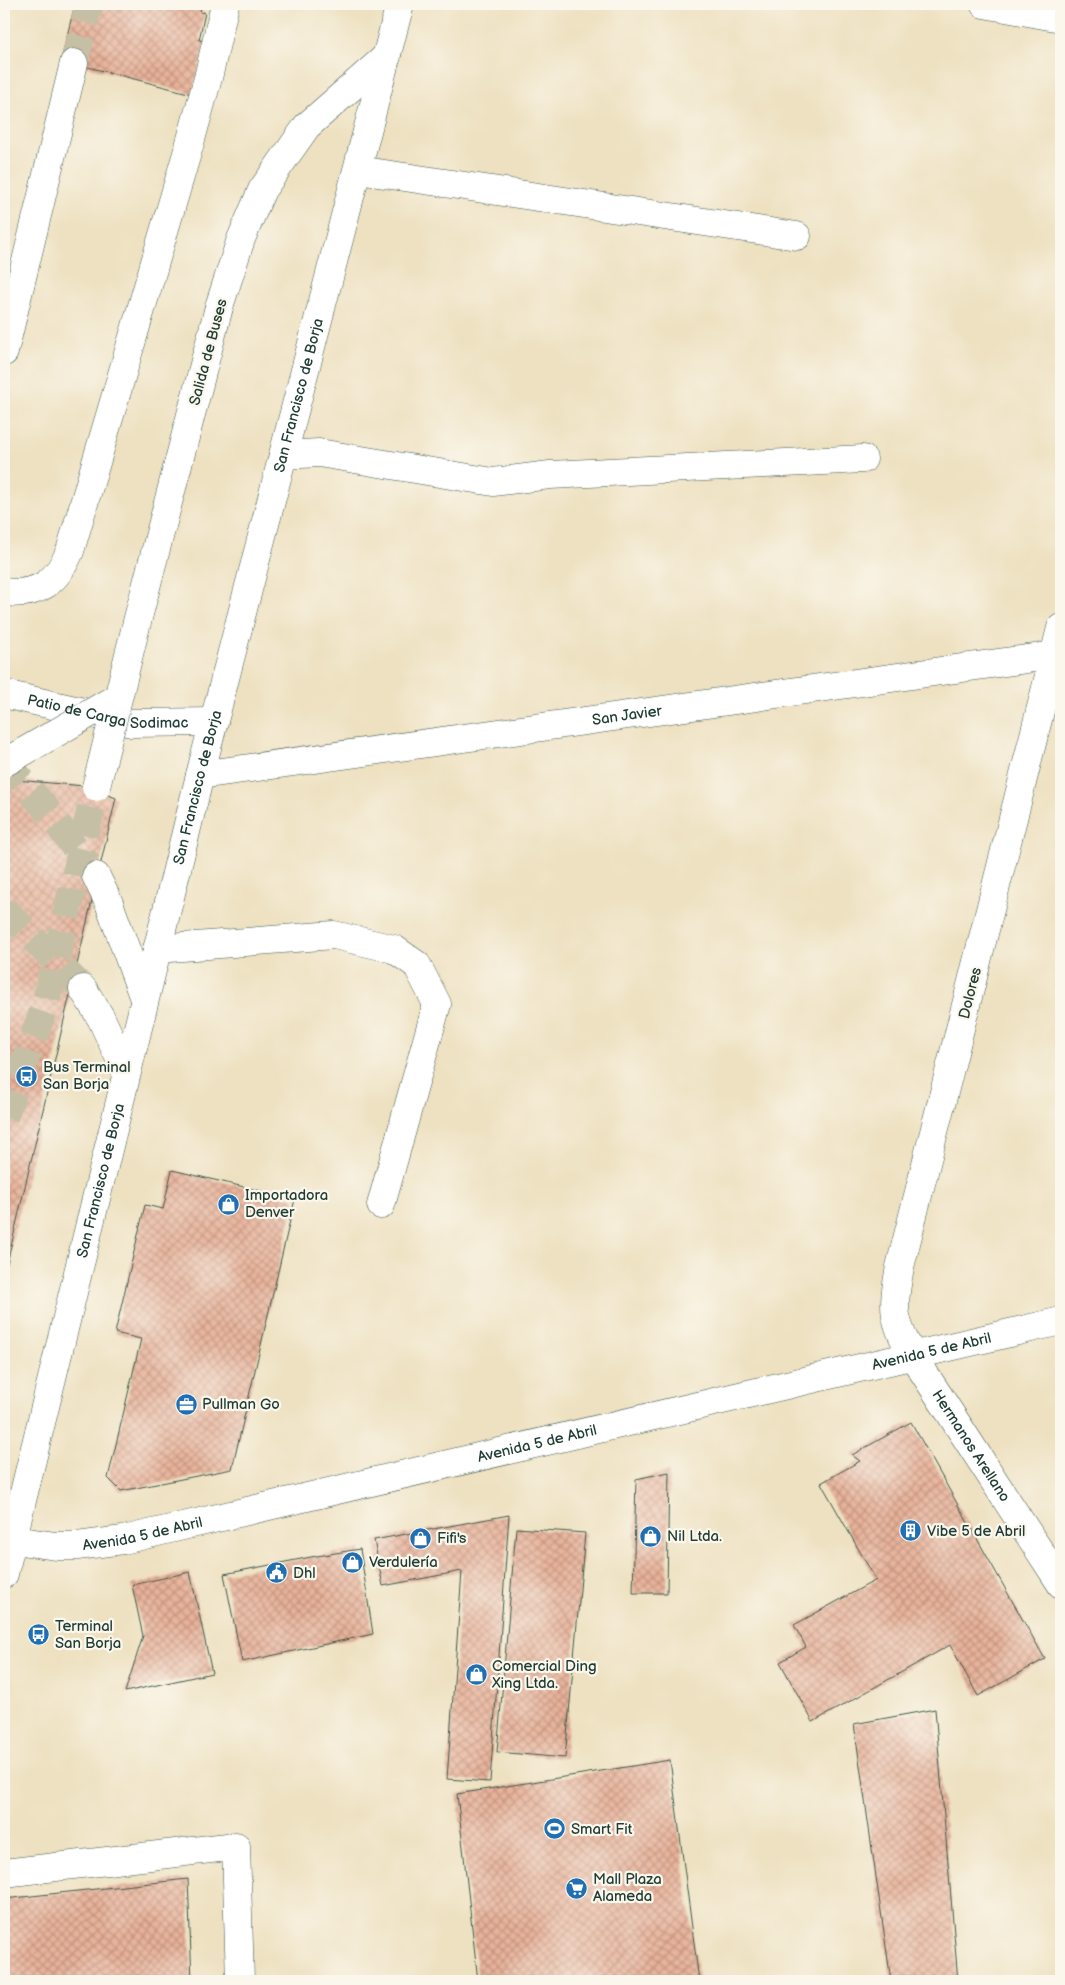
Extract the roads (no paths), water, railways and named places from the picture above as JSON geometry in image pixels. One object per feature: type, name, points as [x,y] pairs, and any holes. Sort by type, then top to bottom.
[{"type":"street","points":[[4,592],[21,594],[34,591],[46,584],[65,563],[70,551],[190,143],[208,78],[225,4]]},
{"type":"street","name":"San Francisco de Borja","points":[[4,1574],[200,775],[400,4]]},
{"type":"street","points":[[984,4],[1061,18]]},
{"type":"street","name":"Salida de Buses","points":[[96,787],[219,307],[241,239],[262,190],[307,126],[387,56]]},
{"type":"street","points":[[4,352],[74,64]]},
{"type":"street","points":[[358,170],[797,236]]},
{"type":"street","points":[[284,455],[319,453],[493,482],[550,475],[863,459]]},
{"type":"street","name":"Dolores","points":[[913,1356],[900,1333],[895,1314],[898,1274],[1061,628]]},
{"type":"street","name":"San Javier","points":[[200,775],[1055,655]]},
{"type":"street","name":"Patio de Carga Sodimac","points":[[4,694],[132,723],[214,722]]},
{"type":"street","points":[[4,763],[118,697]]},
{"type":"street","points":[[96,876],[109,902],[144,998]]},
{"type":"street","points":[[157,949],[334,936],[394,949],[417,966],[437,1004],[382,1205]]},
{"type":"street","points":[[83,989],[101,1018],[126,1072]]},
{"type":"street","name":"Avenida 5 de Abril","points":[[12,1540],[56,1546],[77,1546],[122,1540],[1061,1322]]},
{"type":"street","name":"Hermanos Arellano","points":[[913,1356],[1061,1584]]},
{"type":"street","points":[[4,1872],[236,1846],[240,1981]]},
{"type":"tunnel","points":[[74,63],[89,4]]},
{"type":"tunnel","points":[[4,760],[43,805],[88,865]]},
{"type":"tunnel","points":[[4,1117],[45,1006],[96,787]]},
{"type":"tunnel","points":[[4,909],[83,989]]},
{"type":"place","name":"Bus Terminal San Borja","points":[[27,1076]]},
{"type":"place","name":"Importadora Denver","points":[[229,1204]]},
{"type":"place","name":"Pullman Go","points":[[186,1404]]},
{"type":"place","name":"Vibe 5 de Abril","points":[[911,1531]]},
{"type":"place","name":"Nil Ltda.","points":[[651,1536]]},
{"type":"place","name":"Fifi's","points":[[421,1538]]},
{"type":"place","name":"Verdulería","points":[[353,1562]]},
{"type":"place","name":"Dhl","points":[[277,1573]]},
{"type":"place","name":"Terminal San Borja","points":[[39,1635]]},
{"type":"place","name":"Comercial Ding Xing Ltda.","points":[[476,1675]]},
{"type":"place","name":"Smart Fit","points":[[555,1829]]},
{"type":"place","name":"Mall Plaza Alameda","points":[[577,1888]]}]
